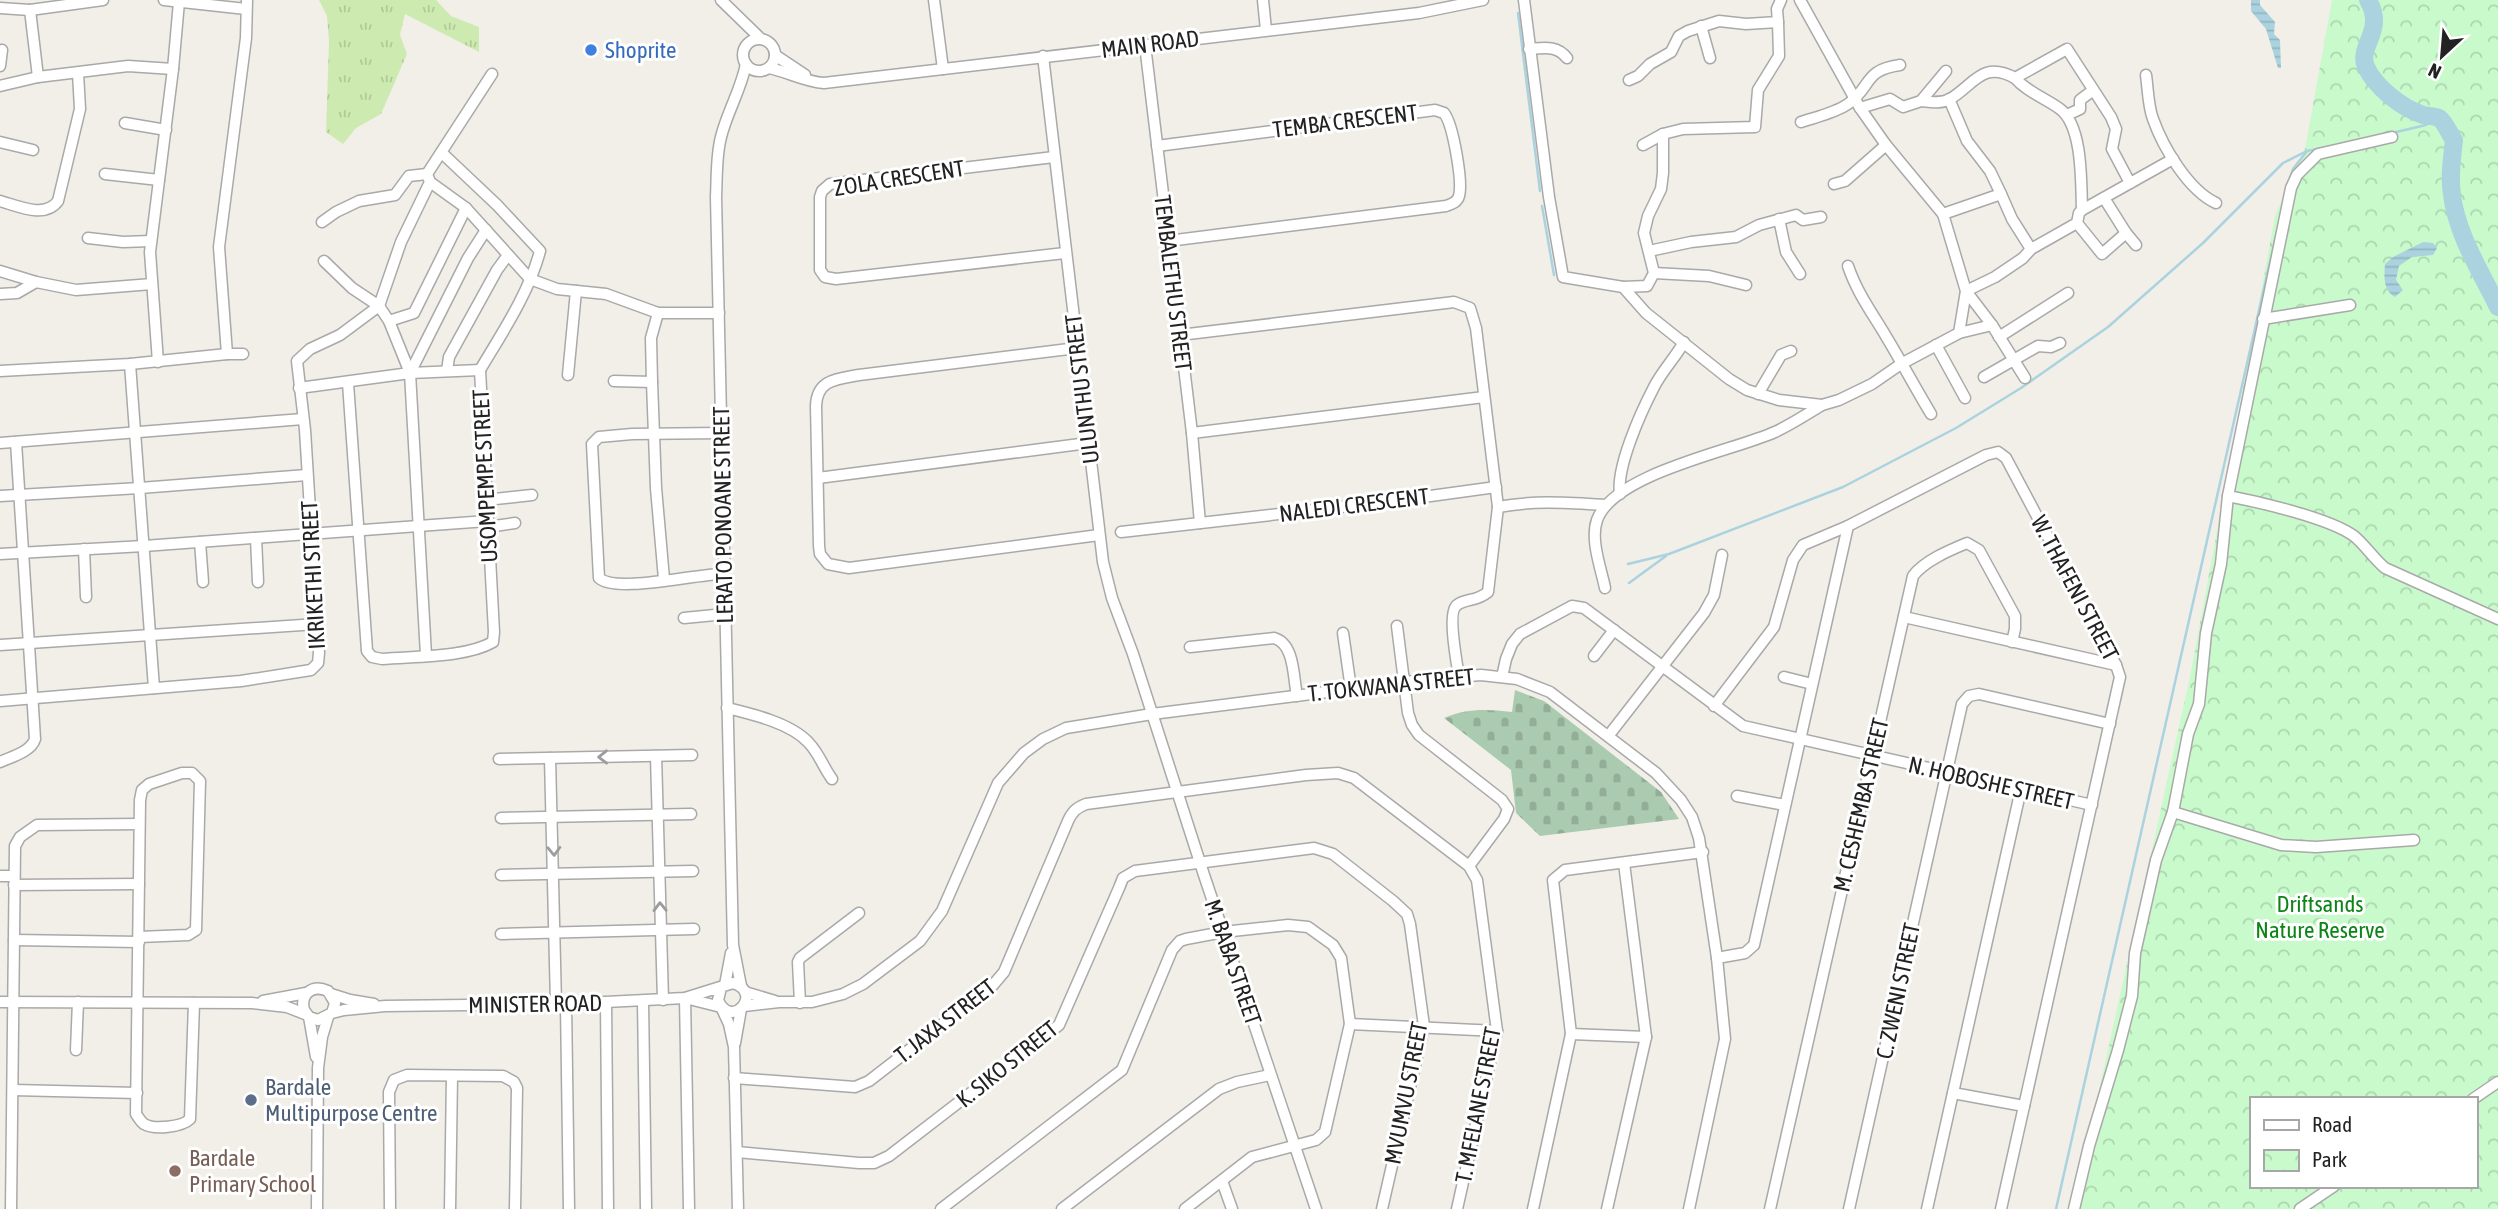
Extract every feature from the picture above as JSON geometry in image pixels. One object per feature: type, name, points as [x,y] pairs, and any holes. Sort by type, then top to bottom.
[{"type":"street","points":[[0,8],[30,10],[96,0]]},
{"type":"street","points":[[164,0],[246,4],[246,38],[219,247],[227,354]]},
{"type":"street","points":[[721,0],[761,39],[770,43],[775,55],[817,83]]},
{"type":"street","points":[[934,0],[943,69]]},
{"type":"street","points":[[1263,0],[1266,30]]},
{"type":"street","name":"MAIN ROAD","points":[[765,69],[817,83],[1419,13],[1483,0]]},
{"type":"street","points":[[1524,0],[1549,197],[1563,276],[1623,288],[1647,286],[1654,273],[1644,233],[1645,224],[1661,189],[1663,134]]},
{"type":"street","points":[[1643,145],[1663,134],[1683,129],[1755,127],[1758,90],[1779,56],[1777,9],[1781,0]]},
{"type":"street","points":[[1800,0],[1860,108],[1886,145],[1943,214],[1966,291],[1992,325],[2025,379]]},
{"type":"street","points":[[158,362],[151,241],[173,69],[178,2]]},
{"type":"street","points":[[30,10],[38,77]]},
{"type":"street","points":[[740,20],[747,45],[744,55],[746,64],[756,71],[765,69],[775,55]]},
{"type":"street","points":[[1629,80],[1671,52],[1679,36],[1701,26],[1719,21],[1737,24],[1778,22]]},
{"type":"street","points":[[1701,26],[1710,58]]},
{"type":"street","points":[[747,45],[761,39]]},
{"type":"street","name":"TEMBALETHU STREET","points":[[1145,45],[1192,433],[1200,523]]},
{"type":"street","points":[[1529,49],[1552,48],[1562,52],[1567,58]]},
{"type":"street","points":[[0,66],[2,50]]},
{"type":"street","points":[[2015,78],[2067,50],[2114,124],[2116,129],[2112,149],[2130,183]]},
{"type":"street","name":"ULUNTHU STREET","points":[[1043,57],[1099,535],[1111,598],[1152,714]]},
{"type":"street","name":"LERATO PONOANE STREET","points":[[743,989],[733,945],[718,152],[729,112],[741,88],[746,64]]},
{"type":"street","points":[[1801,122],[1838,109],[1855,98],[1870,76],[1889,66],[1900,65]]},
{"type":"street","points":[[0,87],[38,77],[128,66],[173,69]]},
{"type":"street","name":"LERATO PONOANE STREET","points":[[741,88],[765,69]]},
{"type":"street","points":[[1860,108],[1890,99],[1903,107],[1921,101],[1940,102],[1950,99],[1961,88],[1987,73],[1998,70],[2015,78],[2027,90],[2067,115],[2078,148],[2082,210]]},
{"type":"street","points":[[1921,101],[1946,71]]},
{"type":"street","points":[[0,201],[43,211],[52,209],[58,201],[80,109],[78,73]]},
{"type":"street","points":[[379,306],[401,242],[429,178],[492,74]]},
{"type":"street","points":[[2146,75],[2152,117],[2173,159],[2199,193],[2216,202]]},
{"type":"street","points":[[2067,115],[2080,109],[2080,100],[2092,91]]},
{"type":"street","points":[[1950,99],[1967,141],[1990,171],[2012,219],[2031,249]]},
{"type":"street","name":"TEMBA CRESCENT","points":[[1157,146],[1435,110],[1444,113],[1450,122],[1458,172],[1458,196],[1456,201],[1446,206],[1168,241]]},
{"type":"street","points":[[125,123],[166,130]]},
{"type":"street","points":[[2074,1209],[2089,1146],[2119,1050],[2132,996],[2135,953],[2155,860],[2173,812],[2188,734],[2199,704],[2206,633],[2221,565],[2228,496],[2287,201],[2297,176],[2318,153],[2392,137]]},
{"type":"street","points":[[0,142],[33,150]]},
{"type":"street","points":[[1833,184],[1845,181],[1886,145]]},
{"type":"street","points":[[442,153],[540,249],[530,279],[480,370]]},
{"type":"street","name":"ZOLA CRESCENT","points":[[1054,157],[830,184],[822,191],[820,198],[820,270],[825,277],[836,279],[1065,253]]},
{"type":"street","points":[[2126,233],[2102,254],[2077,223],[2077,216],[2082,210],[2173,159]]},
{"type":"street","points":[[105,174],[159,180]]},
{"type":"street","points":[[322,222],[359,201],[395,195],[406,179],[413,175],[429,178],[466,208],[530,279],[557,289],[611,296],[658,313],[719,313]]},
{"type":"street","points":[[1943,214],[2001,194]]},
{"type":"street","points":[[2104,198],[2136,245]]},
{"type":"street","points":[[389,321],[415,311],[466,208]]},
{"type":"street","points":[[1648,251],[1691,242],[1736,237],[1759,225],[1796,215],[1803,220],[1821,217]]},
{"type":"street","points":[[1779,219],[1786,252],[1800,274]]},
{"type":"street","points":[[1966,291],[1995,277],[2023,258],[2031,249],[2077,223]]},
{"type":"street","points":[[410,373],[468,258],[486,230]]},
{"type":"street","points":[[89,238],[151,241]]},
{"type":"street","points":[[447,371],[449,357],[508,255]]},
{"type":"street","points":[[324,261],[352,288],[379,306],[389,321],[410,373],[426,655]]},
{"type":"street","points":[[1848,266],[1854,284],[1870,313],[1931,414]]},
{"type":"street","points":[[0,271],[76,290],[152,284]]},
{"type":"street","points":[[1654,273],[1709,276],[1746,285]]},
{"type":"street","points":[[0,294],[17,293],[36,282]]},
{"type":"street","points":[[1623,288],[1646,313],[1729,379],[1758,394],[1779,400],[1822,405]]},
{"type":"street","points":[[568,375],[576,291]]},
{"type":"street","points":[[1959,333],[1966,291]]},
{"type":"street","points":[[1999,338],[2068,293]]},
{"type":"street","points":[[1180,335],[1454,302],[1468,306],[1472,312],[1498,507],[1488,592],[1479,599],[1458,604],[1454,609],[1452,621],[1459,677]]},
{"type":"street","points":[[2263,319],[2350,305]]},
{"type":"street","name":"IKRIKETHI STREET","points":[[154,688],[241,681],[312,670],[318,663],[312,535],[298,361],[310,349],[340,335],[379,306]]},
{"type":"street","points":[[658,313],[651,338],[656,488],[664,579]]},
{"type":"street","points":[[1605,588],[1595,533],[1599,516],[1620,494],[1650,476],[1777,431],[1822,405],[1855,394],[1901,364],[1959,333],[1992,325]]},
{"type":"street","points":[[1620,494],[1618,481],[1629,444],[1654,386],[1684,342]]},
{"type":"street","points":[[1984,377],[2038,346],[2050,347],[2060,343]]},
{"type":"street","points":[[1936,345],[1965,398]]},
{"type":"street","points":[[1077,348],[859,375],[827,382],[818,390],[816,398],[820,554],[832,566],[849,568],[1099,535]]},
{"type":"street","points":[[1758,394],[1781,355],[1791,351]]},
{"type":"street","points":[[0,371],[243,355]]},
{"type":"street","points":[[0,701],[154,688],[130,364]]},
{"type":"street","name":"USOMPEMPE STREET","points":[[299,388],[410,373],[480,370],[494,632],[492,642],[483,647],[426,655],[382,660],[372,657],[366,651],[357,530]]},
{"type":"street","points":[[614,381],[652,382]]},
{"type":"street","points":[[348,383],[357,530]]},
{"type":"street","points":[[1192,433],[1484,397]]},
{"type":"street","points":[[0,443],[303,419]]},
{"type":"street","points":[[722,433],[599,437],[592,444],[599,578],[603,582],[628,585],[707,573],[725,574]]},
{"type":"street","points":[[0,762],[34,743],[16,442]]},
{"type":"street","points":[[818,478],[1088,443]]},
{"type":"street","name":"W. THAFENI STREET","points":[[1714,706],[1774,627],[1793,560],[1799,549],[1986,455],[1998,452],[2006,458],[2120,677],[2001,1209]]},
{"type":"street","points":[[0,496],[307,475]]},
{"type":"street","name":"NALEDI CRESCENT","points":[[1121,532],[1496,487]]},
{"type":"street","points":[[486,500],[532,495]]},
{"type":"street","points":[[2228,496],[2340,528],[2356,538],[2385,568],[2498,620]]},
{"type":"street","points":[[1498,507],[1517,503],[1606,506]]},
{"type":"street","points":[[0,554],[357,530],[515,523]]},
{"type":"street","points":[[1717,958],[1745,953],[1754,945],[1848,526]]},
{"type":"street","points":[[256,538],[258,582]]},
{"type":"street","points":[[200,542],[203,582]]},
{"type":"street","name":"M. CESHEMBA STREET","points":[[1770,1209],[1912,580],[1917,571],[1967,543],[1979,550],[2015,616],[2012,642]]},
{"type":"street","points":[[84,549],[86,597]]},
{"type":"street","points":[[1609,735],[1710,603],[1722,555]]},
{"type":"street","name":"N. HOBOSHE STREET","points":[[1502,677],[1506,659],[1520,634],[1572,606],[1584,608],[1743,726],[2091,805]]},
{"type":"street","points":[[684,618],[725,614]]},
{"type":"street","points":[[1904,617],[2116,665]]},
{"type":"street","points":[[0,645],[317,624]]},
{"type":"street","points":[[1177,792],[1306,775],[1344,773],[1469,866],[1504,819],[1508,809],[1502,800],[1415,730],[1408,713],[1397,626]]},
{"type":"street","points":[[1594,656],[1614,630]]},
{"type":"street","points":[[1343,633],[1351,689]]},
{"type":"street","points":[[1190,648],[1274,638],[1283,640],[1288,647],[1297,696]]},
{"type":"street","name":"T. TOKWANA STREET","points":[[743,1007],[829,998],[863,984],[920,941],[946,902],[998,783],[1024,753],[1043,739],[1066,728],[1152,714],[1351,689],[1481,675],[1502,677],[1534,684],[1550,692],[1609,735],[1672,788],[1692,817],[1703,852],[1717,958],[1724,1048],[1689,1209]]},
{"type":"street","points":[[1784,677],[1812,684]]},
{"type":"street","name":"C. ZWENI STREET","points":[[1849,1209],[1962,704],[1973,694],[2110,724]]},
{"type":"street","points":[[727,708],[772,721],[808,741],[832,779]]},
{"type":"street","name":"M. BABA STREET","points":[[1152,714],[1316,1209]]},
{"type":"street","points":[[656,755],[663,1000]]},
{"type":"street","points":[[499,759],[692,755]]},
{"type":"street","points":[[550,758],[569,1209]]},
{"type":"street","points":[[14,940],[139,939],[188,935],[197,930],[200,780],[187,772],[149,784],[141,795],[139,824],[139,884],[139,939],[139,1002],[136,1114],[144,1124],[178,1126],[190,1119],[194,1003]]},
{"type":"street","points":[[1927,1209],[2021,789]]},
{"type":"street","name":"T. JAXA STREET","points":[[734,1079],[846,1088],[869,1081],[999,980],[1072,812],[1086,804],[1177,792]]},
{"type":"street","points":[[1737,796],[1785,805]]},
{"type":"street","points":[[2173,812],[2281,845],[2316,847],[2414,840]]},
{"type":"street","points":[[501,818],[691,814]]},
{"type":"street","points":[[11,1209],[15,846],[27,830],[37,825],[139,824]]},
{"type":"street","name":"MVUMVU STREET","points":[[1200,862],[1314,848],[1333,854],[1407,914],[1424,1026],[1382,1209]]},
{"type":"street","points":[[1533,1209],[1571,1034],[1553,880],[1565,870],[1703,852]]},
{"type":"street","name":"K. SIKO STREET","points":[[737,1152],[859,1163],[874,1163],[889,1156],[1059,1026],[1123,878],[1135,871],[1200,862]]},
{"type":"street","points":[[1607,1209],[1646,1037],[1624,863]]},
{"type":"street","name":"T. MFELANE STREET","points":[[1457,1209],[1497,1031],[1479,887],[1475,873],[1469,866]]},
{"type":"street","points":[[501,875],[693,871]]},
{"type":"street","points":[[0,876],[14,880],[139,884]]},
{"type":"street","points":[[800,1003],[800,958],[859,913]]},
{"type":"street","points":[[941,1209],[1122,1070],[1175,945],[1186,939],[1223,932],[1288,925],[1308,927],[1333,946],[1341,958],[1350,1024],[1325,1132],[1316,1140],[1252,1157],[1185,1209]]},
{"type":"street","points":[[501,934],[694,929]]},
{"type":"street","name":"LERATO PONOANE STREET","points":[[723,986],[733,945]]},
{"type":"street","points":[[734,1047],[746,999],[743,989],[733,983],[723,986],[718,996],[729,1024],[734,1047],[738,1209]]},
{"type":"street","name":"MINISTER ROAD","points":[[330,1015],[385,1006],[663,1000],[685,998],[723,986]]},
{"type":"street","points":[[252,1003],[321,988],[331,994],[335,1003],[322,1037],[318,1068],[317,1209]]},
{"type":"street","name":"T. TOKWANA STREET","points":[[743,989],[779,1002]]},
{"type":"street","points":[[306,993],[302,1003],[318,1068]]},
{"type":"street","name":"MINISTER ROAD","points":[[331,994],[385,1006]]},
{"type":"street","points":[[685,998],[689,1209]]},
{"type":"street","name":"MINISTER ROAD","points":[[685,998],[721,1008]]},
{"type":"street","points":[[643,1001],[646,1209]]},
{"type":"street","points":[[0,1002],[252,1003],[287,1007],[318,1020],[330,1015]]},
{"type":"street","points":[[76,1050],[78,1002]]},
{"type":"street","points":[[606,1003],[608,1209]]},
{"type":"street","points":[[721,1008],[734,1012],[743,1007]]},
{"type":"street","points":[[1350,1024],[1497,1031]]},
{"type":"street","points":[[1571,1034],[1646,1037]]},
{"type":"street","points":[[1062,1209],[1219,1089],[1270,1075]]},
{"type":"street","points":[[390,1209],[390,1086],[394,1080],[407,1076],[503,1076],[514,1082],[517,1088],[515,1209]]},
{"type":"street","points":[[450,1209],[452,1076]]},
{"type":"street","points":[[2476,1097],[2498,1082]]},
{"type":"street","points":[[13,1090],[137,1093]]},
{"type":"street","points":[[1953,1093],[2024,1106]]},
{"type":"street","points":[[1222,1181],[1232,1209]]},
{"type":"street","points":[[2300,1209],[2331,1188]]},
{"type":"green space","points":[[319,0],[436,0],[451,16],[479,27],[479,52],[405,14],[400,35],[407,54],[381,114],[356,128],[343,144],[326,132],[329,42],[327,16]]},
{"type":"green space","name":"Driftsands Nature Reserve","points":[[2332,0],[2498,0],[2498,1209],[2073,1209],[2191,672],[2275,216],[2305,149]]},
{"type":"green space","points":[[1515,690],[1544,701],[1661,792],[1679,819],[1540,836],[1516,813],[1511,770],[1444,718],[1477,710],[1512,712]]},
{"type":"water","points":[[2251,0],[2260,0],[2260,5],[2275,22],[2274,34],[2280,40],[2281,68],[2278,68],[2266,29],[2251,11]]},
{"type":"water","points":[[2423,242],[2433,243],[2437,248],[2433,255],[2412,257],[2399,266],[2396,280],[2403,290],[2395,297],[2386,287],[2385,264]]},
{"type":"waterway","points":[[2368,0],[2374,21],[2365,52],[2366,67],[2383,90],[2398,102],[2415,112],[2439,118],[2454,140],[2451,181],[2455,210],[2470,253],[2498,307]]},
{"type":"waterway","points":[[1518,13],[1540,191]]},
{"type":"waterway","points":[[2392,133],[2426,125],[2439,118]]},
{"type":"waterway","points":[[1628,564],[1669,554],[1843,487],[1956,428],[2021,388],[2108,327],[2203,243],[2283,163],[2307,151],[2327,147]]},
{"type":"waterway","points":[[2289,182],[2293,169],[2307,151]]},
{"type":"waterway","points":[[1542,206],[1554,275]]},
{"type":"waterway","points":[[2056,1209],[2279,222]]},
{"type":"waterway","points":[[1629,583],[1666,556]]},
{"type":"place","name":"Shoprite","points":[[591,50]]},
{"type":"place","name":"Bardale Multipurpose Centre","points":[[251,1100]]},
{"type":"place","name":"Bardale Primary School","points":[[175,1171]]}]
